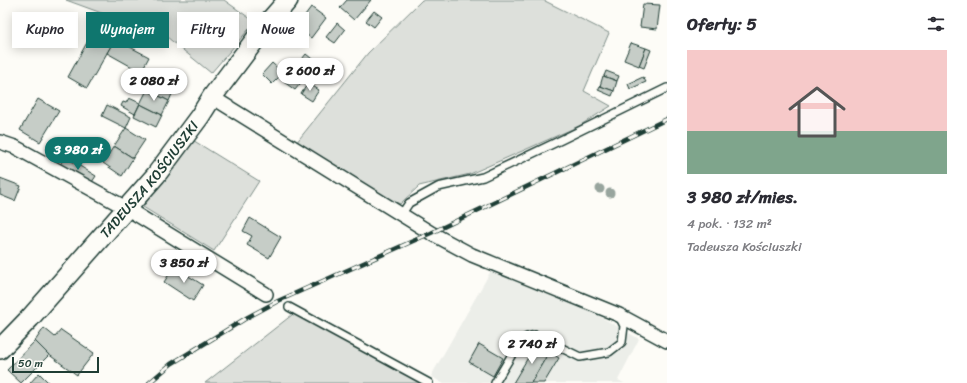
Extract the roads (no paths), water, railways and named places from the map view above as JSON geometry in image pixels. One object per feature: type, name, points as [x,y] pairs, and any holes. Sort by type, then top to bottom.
[{"type":"main road","name":"TADEUSZA KOŚCIUSZKI","points":[[0,349],[30,318],[156,175],[267,24],[288,0]]},
{"type":"street","points":[[212,97],[402,215],[472,255],[619,315],[667,341]]},
{"type":"street","points":[[0,142],[15,147],[126,208],[266,294]]},
{"type":"lane","points":[[402,215],[408,203],[438,187],[483,177],[667,88]]},
{"type":"lane","points":[[289,307],[429,383]]},
{"type":"lane","points":[[495,383],[520,341],[527,337],[535,335],[580,357],[609,352],[622,342],[624,326],[619,315]]},
{"type":"railway","points":[[149,383],[171,364],[248,317],[278,301],[431,233],[667,119]]}]
